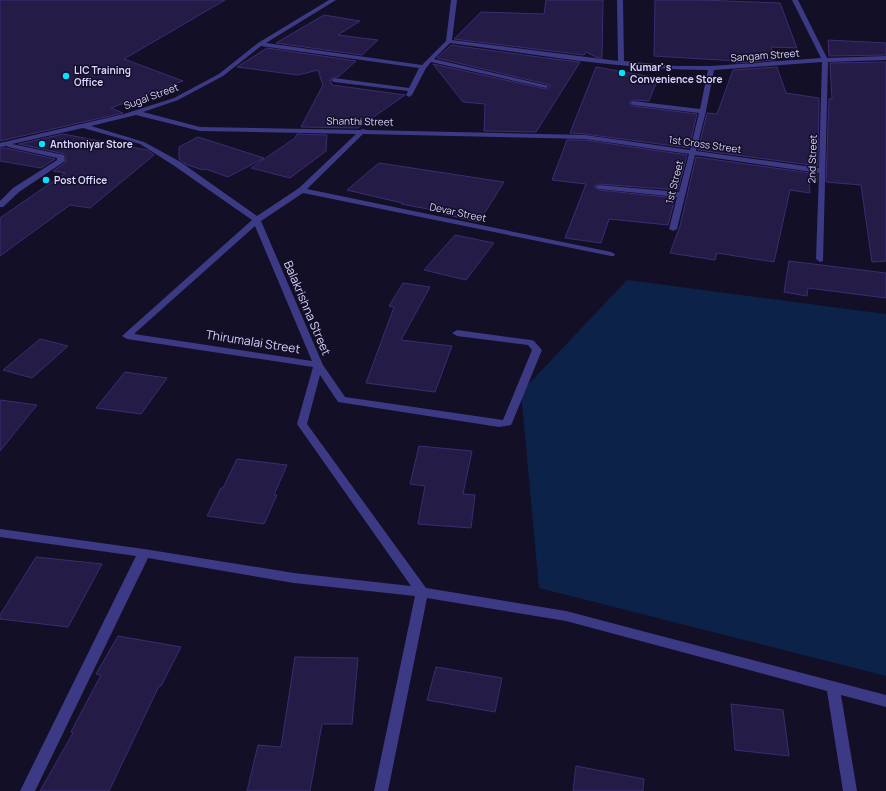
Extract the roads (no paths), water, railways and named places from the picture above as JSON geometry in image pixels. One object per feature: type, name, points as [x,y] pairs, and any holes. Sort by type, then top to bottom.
[{"type":"street","name":"Sugal Street","points":[[3,145],[137,112],[176,99],[221,75],[260,44],[333,0]]},
{"type":"street","points":[[334,80],[410,93],[423,67],[449,41],[454,0]]},
{"type":"street","points":[[620,0],[621,63]]},
{"type":"street","points":[[795,0],[826,60]]},
{"type":"street","name":"Sangam Street","points":[[449,41],[621,63],[676,68],[711,68],[826,60],[886,58]]},
{"type":"street","points":[[260,44],[423,67]]},
{"type":"street","points":[[430,60],[546,86]]},
{"type":"street","name":"2nd Street","points":[[820,259],[826,60]]},
{"type":"street","name":"1st Street","points":[[673,229],[703,111],[711,68]]},
{"type":"street","points":[[633,103],[703,111]]},
{"type":"street","name":"Shanthi Street","points":[[137,112],[200,128],[585,137]]},
{"type":"street","points":[[84,126],[142,143],[176,163],[257,220]]},
{"type":"street","name":"Thirumalai Street","points":[[318,365],[126,336],[257,220],[302,190],[363,131]]},
{"type":"street","name":"1st Cross Street","points":[[585,137],[822,171]]},
{"type":"street","points":[[0,204],[16,190],[61,162],[61,156],[3,145]]},
{"type":"street","points":[[599,187],[681,195]]},
{"type":"street","name":"Devar Street","points":[[302,190],[611,254]]},
{"type":"street","name":"Balakrishna Street","points":[[257,220],[318,365],[302,424],[422,592]]},
{"type":"street","points":[[318,365],[342,400],[499,424],[507,423],[537,350],[531,343],[457,333]]},
{"type":"street","points":[[0,533],[144,553],[294,578],[422,592],[566,616],[886,700]]},
{"type":"street","points":[[27,791],[144,553]]},
{"type":"street","points":[[381,791],[422,592]]},
{"type":"street","points":[[833,687],[850,791]]},
{"type":"water","points":[[627,280],[886,314],[886,676],[539,588],[521,392]]},
{"type":"place","name":"Kumar' s Convenience Store","points":[[622,73]]},
{"type":"place","name":"LIC Training Office","points":[[66,76]]},
{"type":"place","name":"Anthoniyar Store","points":[[42,144]]},
{"type":"place","name":"Post Office","points":[[46,180]]}]
